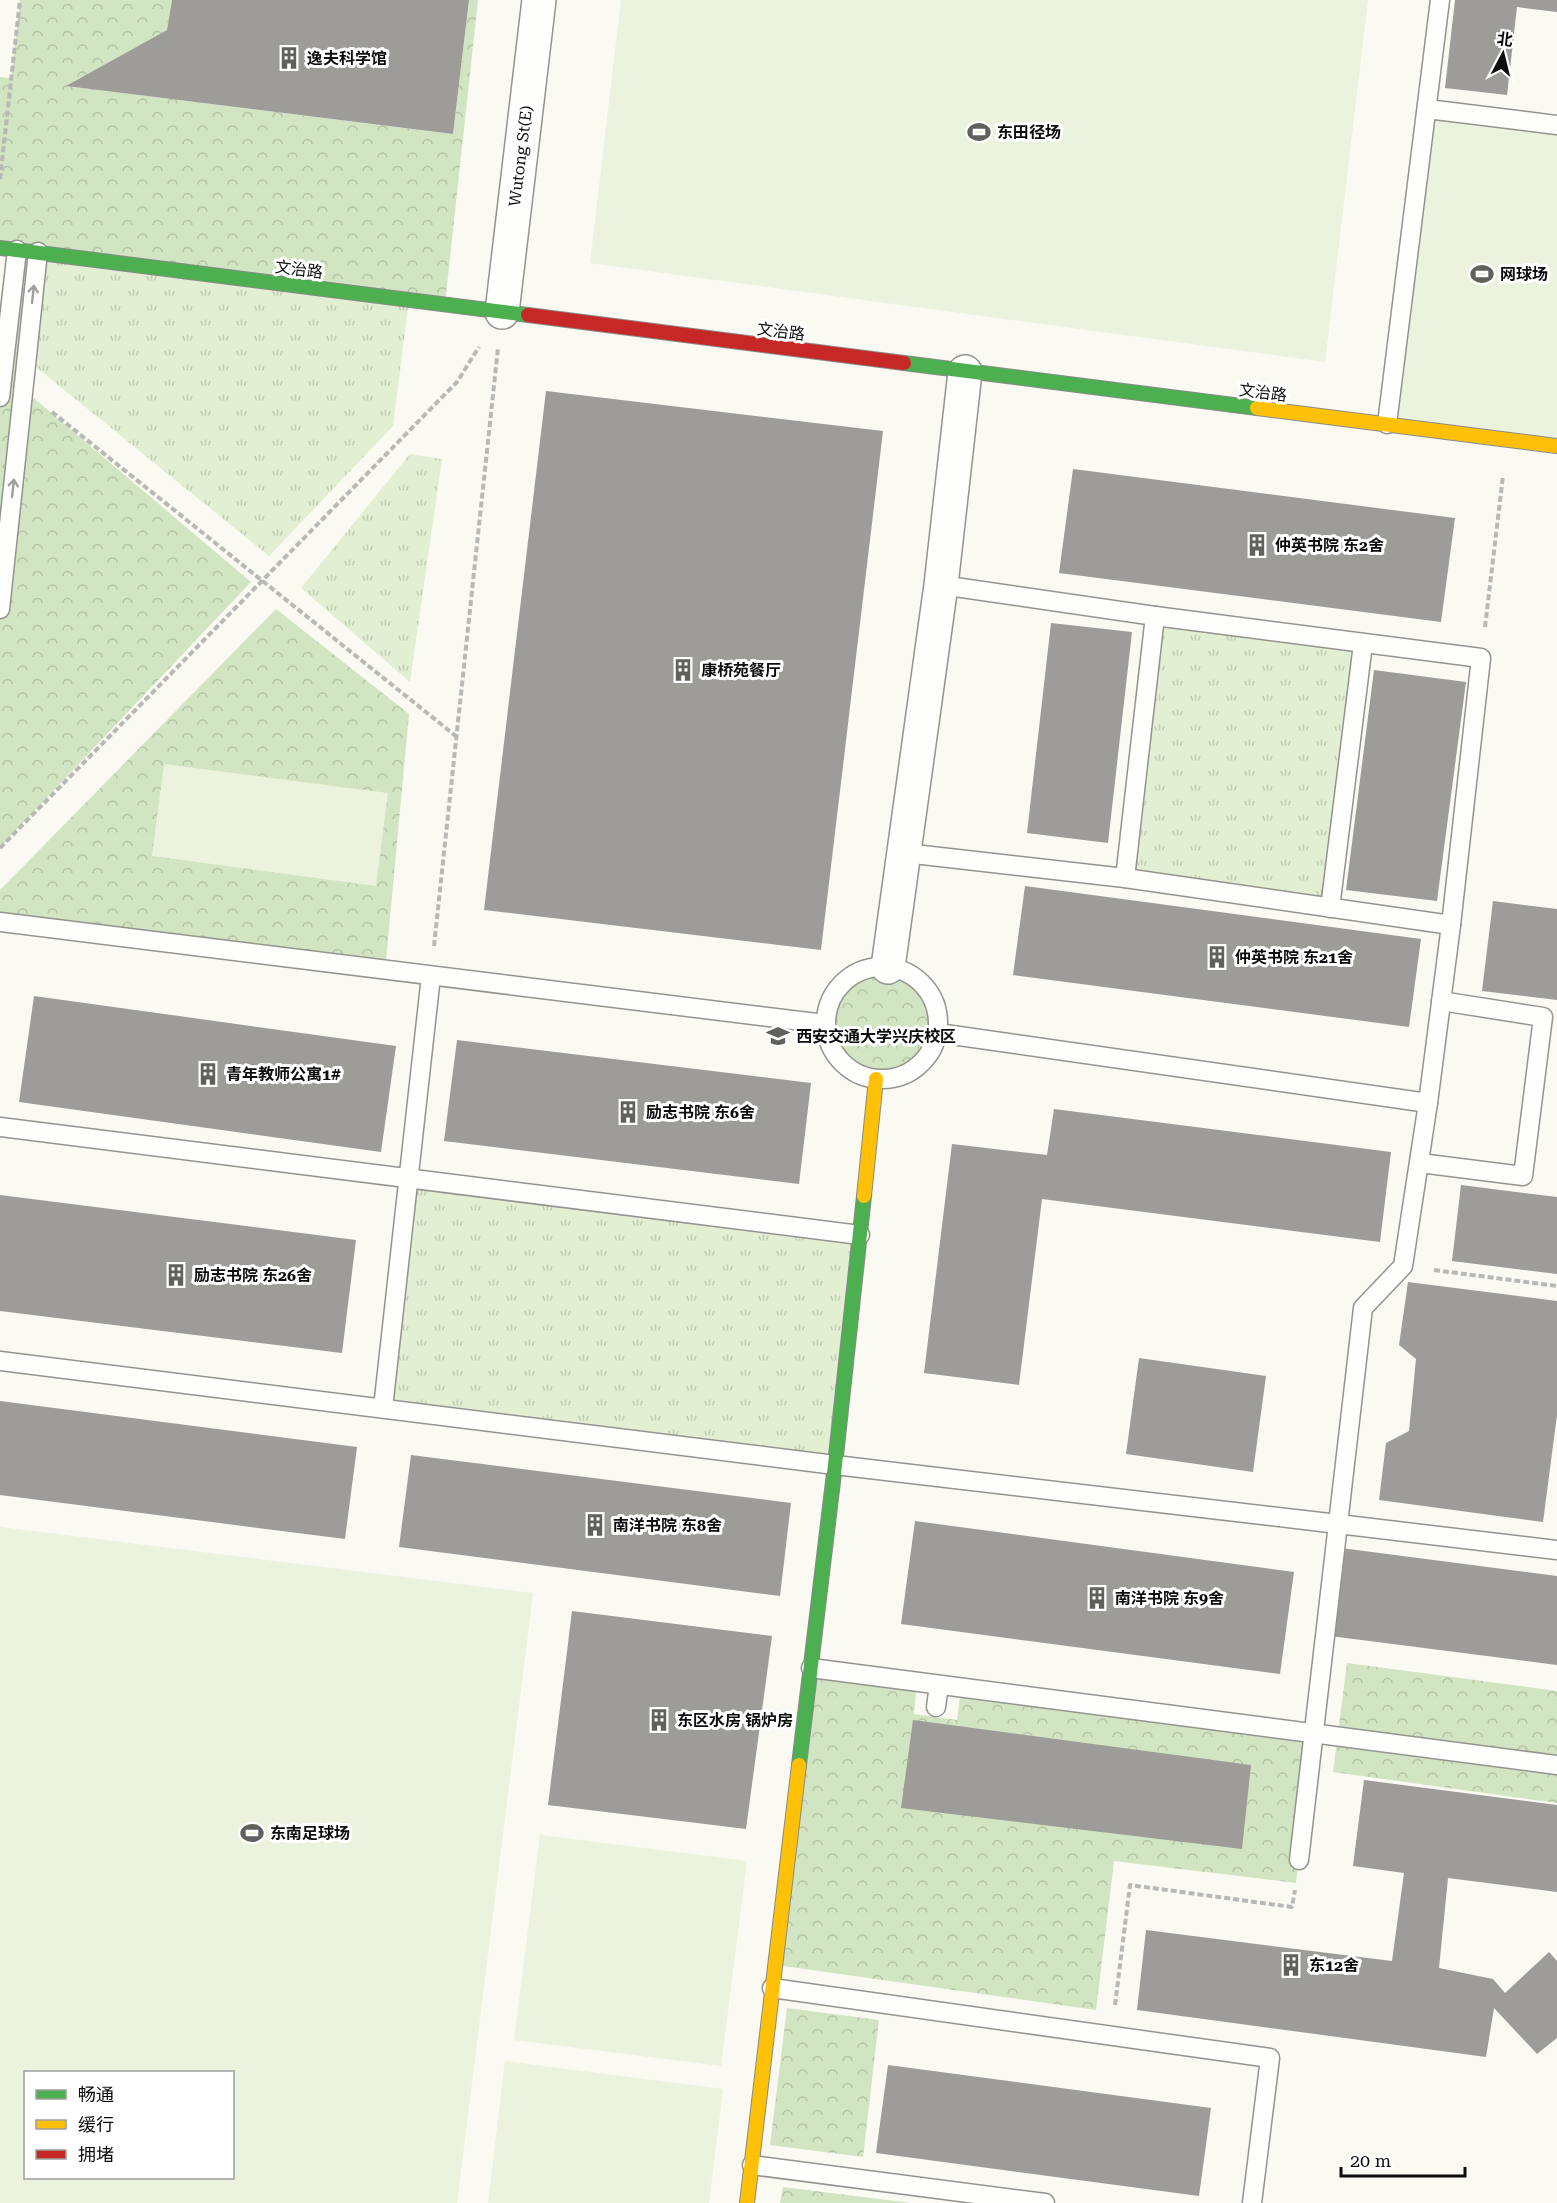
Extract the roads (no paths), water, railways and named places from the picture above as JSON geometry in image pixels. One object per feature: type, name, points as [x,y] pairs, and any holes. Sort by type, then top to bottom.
[{"type":"street","name":"Wutong St(E)","points":[[502,312],[539,0]]},
{"type":"street","name":"文治路","points":[[9,249],[1557,446]]},
{"type":"street","points":[[888,967],[941,585],[965,372]]},
{"type":"street","points":[[747,2203],[836,1465],[876,1079]]},
{"type":"lane","points":[[1387,424],[1440,0]]},
{"type":"lane","points":[[1427,109],[1557,124]]},
{"type":"lane","points":[[0,398],[9,249]]},
{"type":"lane","points":[[0,609],[38,252]]},
{"type":"lane","points":[[941,585],[1155,616],[1481,658],[1451,925],[1420,1163],[1403,1266],[1363,1308],[1299,1860]]},
{"type":"lane","points":[[1125,878],[1155,616]]},
{"type":"lane","points":[[1330,908],[1363,644]]},
{"type":"lane","points":[[905,853],[1125,878],[1451,925]]},
{"type":"lane","points":[[0,922],[825,1024]]},
{"type":"lane","points":[[888,967],[903,971],[917,979],[926,988],[933,999],[938,1018],[938,1034],[932,1049],[921,1064],[910,1072],[898,1077],[876,1079],[858,1074],[838,1058],[828,1038],[825,1024],[828,1008],[841,984],[849,977],[864,970],[888,967]]},
{"type":"lane","points":[[383,1408],[431,976]]},
{"type":"lane","points":[[1420,1163],[1523,1176],[1543,1017],[1441,1001]]},
{"type":"lane","points":[[938,1034],[1428,1103]]},
{"type":"lane","points":[[0,1127],[860,1235]]},
{"type":"lane","points":[[0,1361],[836,1465],[1557,1550]]},
{"type":"lane","points":[[811,1668],[1557,1765]]},
{"type":"lane","points":[[936,1707],[939,1685]]},
{"type":"lane","points":[[772,1988],[1270,2058],[1252,2203]]},
{"type":"lane","points":[[752,2165],[1045,2203]]},
{"type":"place","name":"逸夫科学馆","points":[[289,58]]},
{"type":"place","name":"东田径场","points":[[979,132]]},
{"type":"place","name":"网球场","points":[[1482,274]]},
{"type":"place","name":"仲英书院 东2舍","points":[[1257,545]]},
{"type":"place","name":"康桥苑餐厅","points":[[683,670]]},
{"type":"place","name":"仲英书院 东21舍","points":[[1217,957]]},
{"type":"place","name":"西安交通大学兴庆校区","points":[[778,1036]]},
{"type":"place","name":"青年教师公寓1#","points":[[208,1074]]},
{"type":"place","name":"励志书院 东6舍","points":[[628,1112]]},
{"type":"place","name":"励志书院 东26舍","points":[[176,1275]]},
{"type":"place","name":"南洋书院 东8舍","points":[[595,1525]]},
{"type":"place","name":"南洋书院 东9舍","points":[[1097,1598]]},
{"type":"place","name":"东区水房 锅炉房","points":[[659,1720]]},
{"type":"place","name":"东南足球场","points":[[252,1833]]},
{"type":"place","name":"东12舍","points":[[1291,1965]]}]
